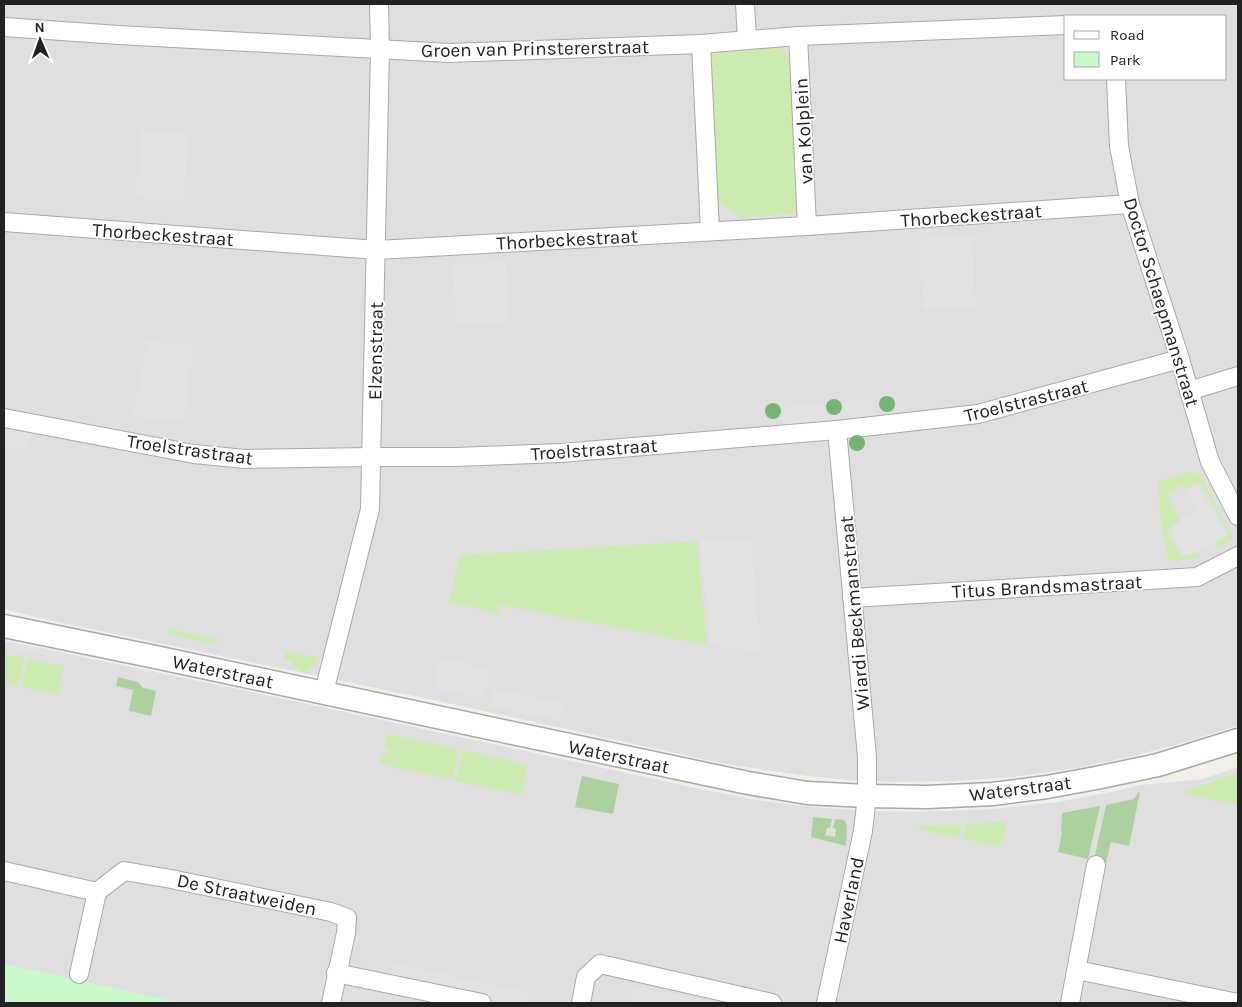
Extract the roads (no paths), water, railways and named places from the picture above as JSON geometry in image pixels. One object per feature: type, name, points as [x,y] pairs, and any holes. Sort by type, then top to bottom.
[{"type":"street","name":"Elzenstraat","points":[[324,692],[370,508],[377,250],[379,4]]},
{"type":"street","points":[[745,4],[746,40]]},
{"type":"street","name":"Groen van Prinstererstraat","points":[[4,27],[450,53],[700,44],[798,36],[1064,25]]},
{"type":"street","name":"van Kolplein","points":[[798,36],[807,226]]},
{"type":"street","points":[[700,44],[710,230]]},
{"type":"street","name":"Doctor Schaepmanstraat","points":[[1116,80],[1119,146],[1130,204],[1180,359],[1210,462],[1238,516]]},
{"type":"street","name":"Thorbeckestraat","points":[[4,222],[377,250],[807,226],[1130,204]]},
{"type":"street","name":"Troelstrastraat","points":[[4,418],[194,454],[245,459],[455,457],[561,453],[837,430],[978,414],[1180,359]]},
{"type":"street","points":[[1189,391],[1238,376]]},
{"type":"street","name":"Wiardi Beckmanstraat","points":[[837,430],[867,757],[867,796]]},
{"type":"street","name":"Titus Brandsmastraat","points":[[852,598],[1197,577],[1238,556]]},
{"type":"street","name":"Waterstraat","points":[[4,626],[748,783],[807,793],[927,797],[993,794],[1047,787],[1158,765],[1238,740]]},
{"type":"street","name":"Haverland","points":[[826,1003],[863,831],[867,796]]},
{"type":"street","points":[[1070,1003],[1096,865]]},
{"type":"street","points":[[4,871],[97,892],[79,974]]},
{"type":"street","name":"De Straatweiden","points":[[97,892],[124,871],[331,912],[347,918],[346,933],[331,1003]]},
{"type":"street","points":[[581,1003],[586,977],[600,964],[772,1003]]},
{"type":"street","points":[[1077,970],[1238,1003]]},
{"type":"street","points":[[336,973],[482,1003]]}]
